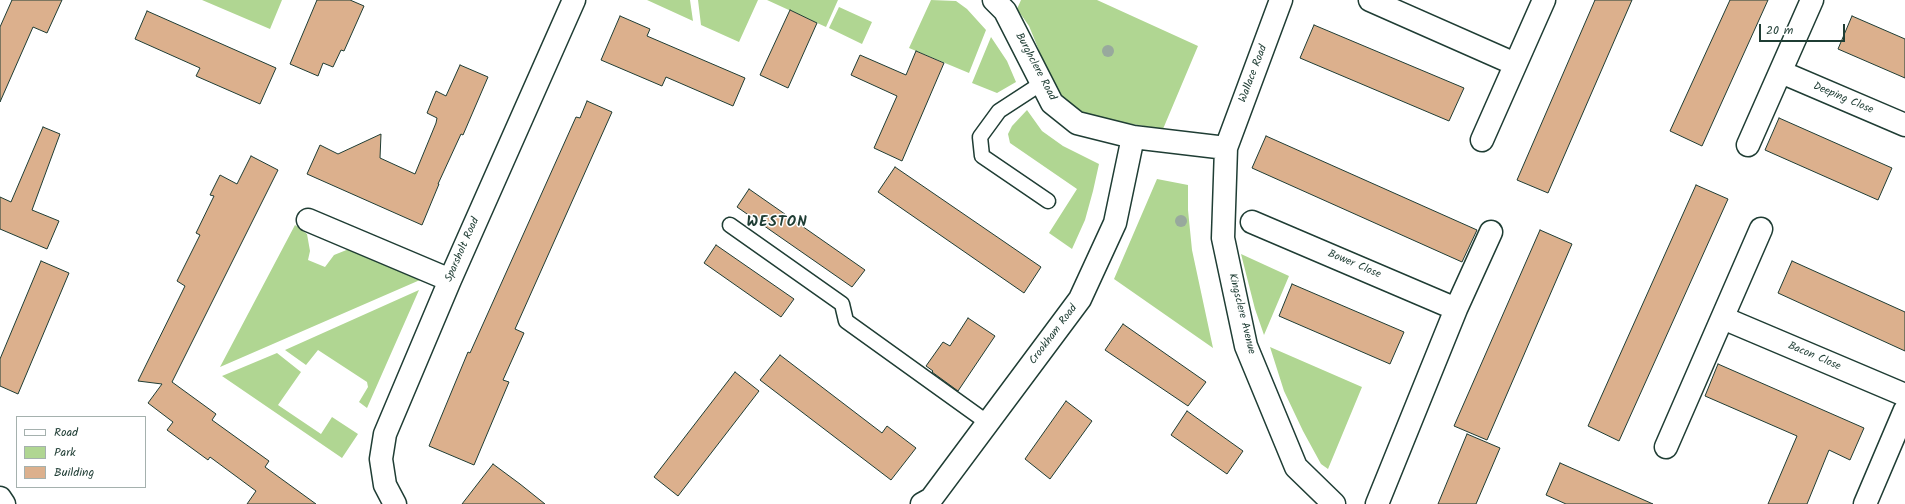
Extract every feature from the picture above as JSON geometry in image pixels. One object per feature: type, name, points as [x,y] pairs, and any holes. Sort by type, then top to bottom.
[{"type":"street","name":"Sparsholt Road","points":[[395,504],[385,485],[381,460],[385,434],[450,280],[574,0]]},
{"type":"street","name":"Burghclere Road","points":[[994,0],[1005,11],[1052,103],[1077,123],[1133,138],[1226,148]]},
{"type":"street","name":"Wallace Road","points":[[1226,148],[1281,0]]},
{"type":"street","points":[[1370,0],[1515,64]]},
{"type":"street","points":[[1482,140],[1544,0]]},
{"type":"street","points":[[1748,145],[1812,0]]},
{"type":"street","name":"Deeping Close","points":[[1781,72],[1905,126]]},
{"type":"street","name":"Crookham Road","points":[[922,504],[931,499],[1080,299],[1115,223],[1133,138]]},
{"type":"street","name":"Kingsclere Avenue","points":[[1226,148],[1223,238],[1246,346],[1296,467],[1334,504]]},
{"type":"street","points":[[308,220],[450,280]]},
{"type":"street","name":"Bower Close","points":[[1252,222],[1456,309]]},
{"type":"street","points":[[1666,447],[1762,229]]},
{"type":"street","points":[[1377,504],[1456,309],[1491,232]]},
{"type":"street","name":"Bacon Close","points":[[1723,318],[1905,395]]},
{"type":"street","points":[[1865,504],[1905,410]]},
{"type":"street","points":[[0,498],[4,504]]},
{"type":"lane","points":[[1042,83],[999,111],[980,137],[982,156],[1048,200]]},
{"type":"lane","points":[[730,226],[842,304],[846,321],[988,423]]},
{"type":"green space","points":[[202,0],[282,0],[270,29]]},
{"type":"green space","points":[[647,0],[690,0],[693,21]]},
{"type":"green space","points":[[698,0],[758,0],[739,42],[701,25]]},
{"type":"green space","points":[[767,0],[838,0],[826,27]]},
{"type":"green space","points":[[931,0],[956,1],[967,9],[986,30],[969,73],[909,48]]},
{"type":"green space","points":[[1021,0],[1097,0],[1198,46],[1163,129],[1101,119],[1082,114],[1056,92],[1029,26],[1017,9]]},
{"type":"green space","points":[[839,7],[872,22],[862,44],[829,28]]},
{"type":"green space","points":[[991,37],[1007,61],[1016,82],[997,93],[972,83]]},
{"type":"green space","points":[[1027,110],[1042,131],[1063,146],[1099,164],[1085,220],[1072,249],[1049,233],[1077,189],[1010,143],[1008,134],[1012,126]]},
{"type":"green space","points":[[1157,179],[1188,185],[1188,210],[1192,250],[1213,348],[1114,279]]},
{"type":"green space","points":[[295,225],[307,234],[310,251],[308,260],[325,267],[334,255],[349,249],[416,276],[420,280],[220,367]]},
{"type":"green space","points":[[1241,254],[1289,276],[1264,335],[1255,309]]},
{"type":"green space","points":[[419,290],[367,408],[359,402],[368,387],[367,382],[318,350],[306,365],[285,350]]},
{"type":"green space","points":[[1270,347],[1362,387],[1328,469],[1321,464],[1303,431],[1284,391]]},
{"type":"green space","points":[[277,353],[301,372],[278,405],[321,434],[332,417],[358,434],[342,458],[222,376]]},
{"type":"building","points":[[12,0],[62,0],[47,33],[33,27],[0,102],[0,27]]},
{"type":"building","points":[[317,0],[350,0],[364,6],[344,51],[341,50],[333,67],[323,63],[318,76],[290,64]]},
{"type":"building","points":[[1595,0],[1632,0],[1548,193],[1517,180]]},
{"type":"building","points":[[1730,0],[1768,0],[1702,146],[1670,131]]},
{"type":"building","points":[[790,10],[817,23],[788,88],[760,75]]},
{"type":"building","points":[[147,11],[276,68],[260,104],[196,76],[200,68],[135,39]]},
{"type":"building","points":[[620,16],[650,29],[647,36],[745,78],[733,106],[666,77],[662,86],[601,60]]},
{"type":"building","points":[[1852,16],[1905,39],[1905,78],[1838,49]]},
{"type":"building","points":[[1314,25],[1464,88],[1449,121],[1300,58]]},
{"type":"building","points":[[916,51],[944,63],[902,161],[874,148],[897,96],[851,75],[860,55],[906,75]]},
{"type":"building","points":[[460,65],[488,77],[463,135],[461,134],[438,184],[422,225],[307,174],[320,145],[338,154],[381,134],[380,158],[415,174],[436,123],[437,118],[427,113],[436,91],[446,96]]},
{"type":"building","points":[[587,101],[612,112],[515,329],[524,333],[503,380],[509,382],[474,465],[429,446],[468,352],[470,353],[576,117],[580,118]]},
{"type":"building","points":[[1779,118],[1892,168],[1878,200],[1765,150]]},
{"type":"building","points":[[43,127],[60,134],[32,210],[59,221],[47,249],[0,229],[0,197],[11,202]]},
{"type":"building","points":[[1266,136],[1477,230],[1462,262],[1252,168]]},
{"type":"building","points":[[251,156],[278,170],[172,382],[216,414],[212,420],[269,461],[265,467],[316,504],[247,504],[256,491],[210,457],[208,460],[167,430],[173,422],[148,403],[162,384],[138,381],[185,286],[177,281],[200,235],[196,233],[214,196],[210,195],[220,175],[237,184]]},
{"type":"building","points":[[895,167],[1041,267],[1024,293],[878,192]]},
{"type":"building","points":[[1696,185],[1728,199],[1619,441],[1588,426]]},
{"type":"building","points":[[749,189],[865,270],[852,287],[737,207]]},
{"type":"building","points":[[1540,230],[1572,244],[1487,440],[1454,426]]},
{"type":"building","points":[[716,245],[794,299],[781,317],[704,263]]},
{"type":"building","points":[[41,261],[69,273],[18,394],[0,386],[0,359]]},
{"type":"building","points":[[1792,261],[1905,312],[1905,351],[1778,293]]},
{"type":"building","points":[[1292,284],[1404,332],[1390,364],[1279,316]]},
{"type":"building","points":[[968,318],[995,336],[958,391],[926,366],[943,342],[950,346]]},
{"type":"building","points":[[1123,324],[1206,382],[1188,406],[1105,350]]},
{"type":"building","points":[[780,355],[882,433],[887,426],[916,448],[891,480],[760,380]]},
{"type":"building","points":[[1718,364],[1864,428],[1850,460],[1829,450],[1807,504],[1768,504],[1797,436],[1705,396]]},
{"type":"building","points":[[735,372],[759,391],[678,496],[654,477]]},
{"type":"building","points":[[1066,401],[1092,421],[1050,479],[1025,459]]},
{"type":"building","points":[[1187,411],[1243,451],[1227,474],[1171,435]]},
{"type":"building","points":[[1467,434],[1500,448],[1476,504],[1438,504]]},
{"type":"building","points":[[1560,463],[1653,504],[1566,504],[1546,495]]},
{"type":"building","points":[[493,464],[520,484],[545,504],[462,504]]},
{"type":"district","name":"WESTON","points":[[777,223]]}]
